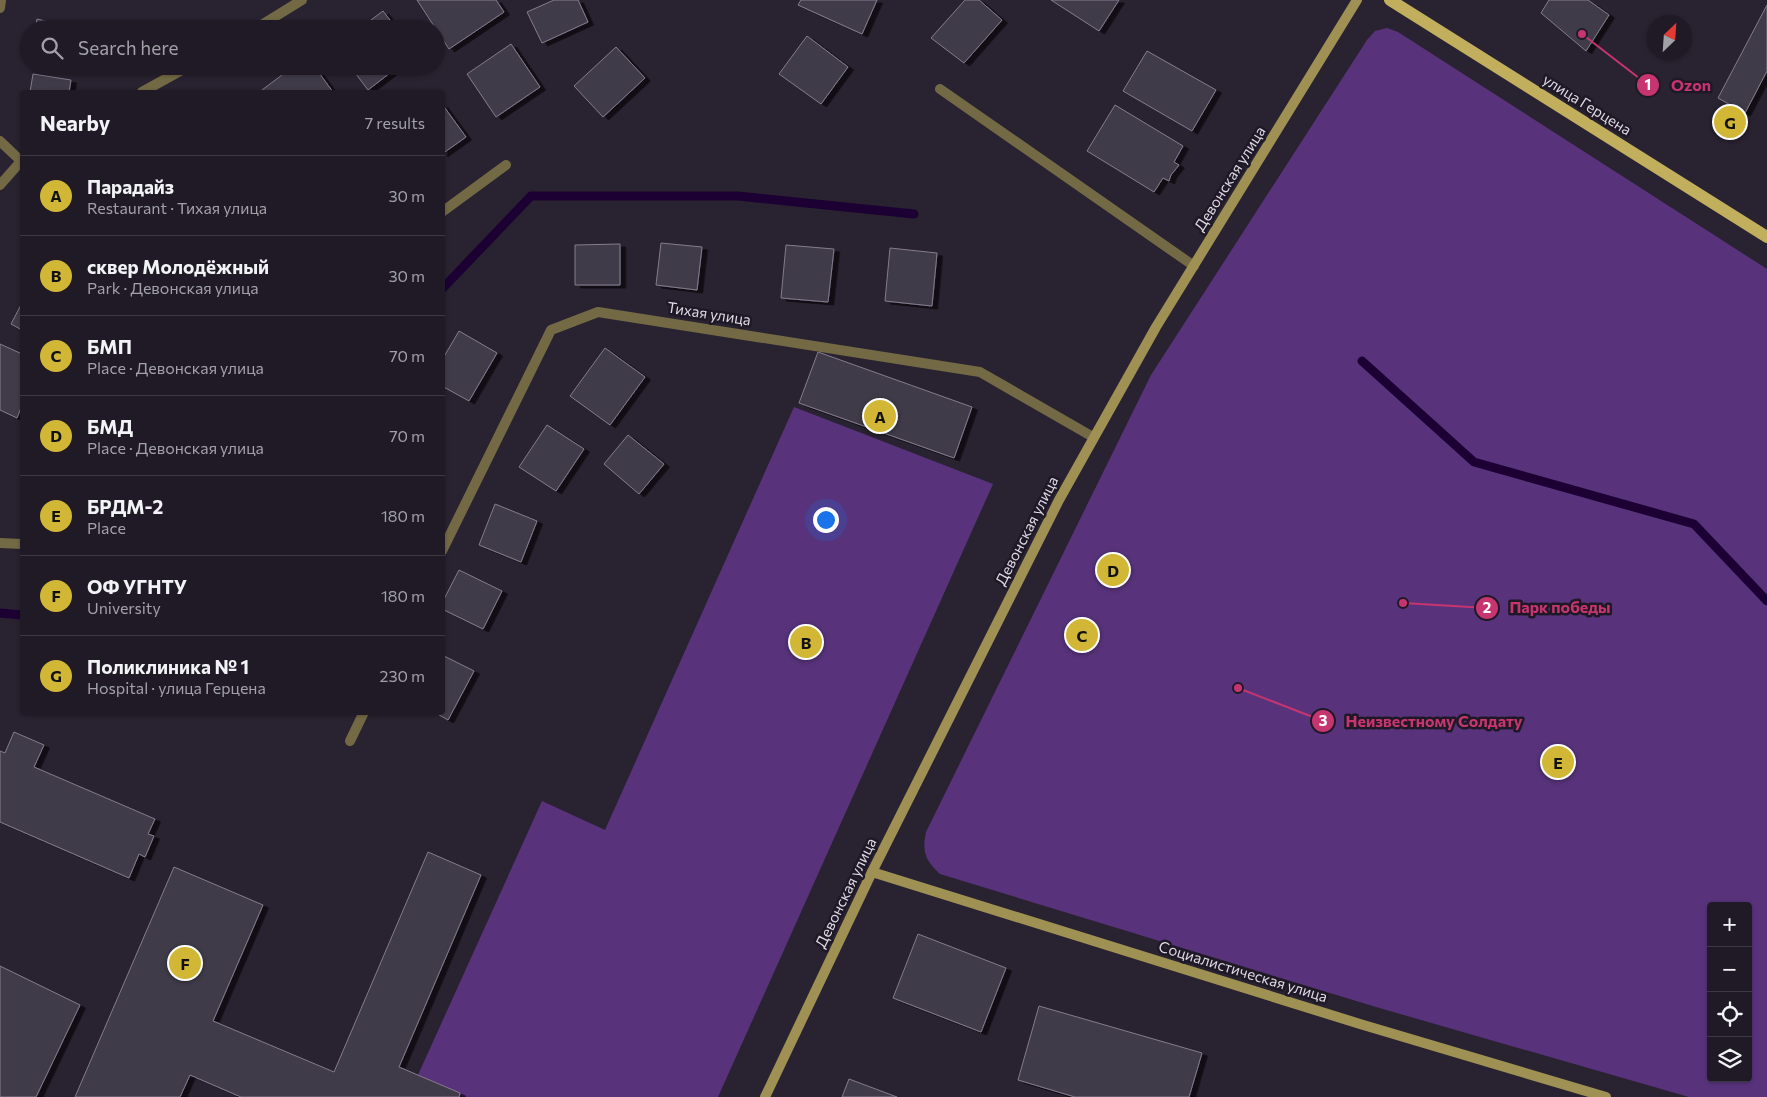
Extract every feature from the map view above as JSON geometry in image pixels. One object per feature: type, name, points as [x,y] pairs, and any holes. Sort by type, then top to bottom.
[{"type":"main road","name":"Девонская улица","points":[[765,1097],[872,872],[1058,500],[1156,327],[1357,0]]},
{"type":"main road","name":"улица Герцена","points":[[1390,0],[1767,237]]},
{"type":"main road","name":"Социалистическая улица","points":[[872,872],[1360,1024],[1606,1097]]},
{"type":"street","points":[[0,8],[1,0]]},
{"type":"street","points":[[270,20],[302,0]]},
{"type":"street","points":[[146,90],[172,75]]},
{"type":"street","points":[[940,89],[1194,266]]},
{"type":"street","points":[[0,141],[20,158]]},
{"type":"street","points":[[0,185],[20,162]]},
{"type":"street","points":[[445,210],[506,165]]},
{"type":"street","name":"Тихая улица","points":[[445,545],[551,330],[598,312],[980,372],[1093,437]]},
{"type":"street","points":[[0,543],[20,544]]},
{"type":"street","points":[[350,741],[363,715]]},
{"type":"shaded area","points":[[1387,28],[1398,32],[1767,269],[1767,1097],[1689,1097],[1376,1007],[940,874],[926,855],[924,845],[926,832],[1151,375],[1367,40],[1375,31]]},
{"type":"shaded area","points":[[794,407],[993,484],[718,1097],[408,1097],[542,801],[605,830]]},
{"type":"building","points":[[417,0],[496,0],[504,12],[449,49],[445,43],[445,20],[430,20]]},
{"type":"building","points":[[554,0],[578,0],[588,22],[542,43],[527,12]]},
{"type":"building","points":[[801,0],[877,0],[862,34],[798,5]]},
{"type":"building","points":[[965,0],[979,0],[1002,20],[964,63],[931,38]]},
{"type":"building","points":[[1051,0],[1119,0],[1099,31]]},
{"type":"building","points":[[1549,0],[1588,0],[1609,15],[1586,51],[1541,13]]},
{"type":"building","points":[[1767,5],[1767,71],[1745,113],[1718,98]]},
{"type":"building","points":[[383,11],[390,20],[371,20]]},
{"type":"building","points":[[807,36],[848,67],[821,104],[779,74]]},
{"type":"building","points":[[511,44],[540,87],[496,117],[467,74]]},
{"type":"building","points":[[616,47],[645,78],[603,117],[574,86]]},
{"type":"building","points":[[1147,51],[1216,90],[1192,131],[1123,91]]},
{"type":"building","points":[[33,75],[71,80],[69,90],[30,90]]},
{"type":"building","points":[[282,75],[321,75],[332,90],[262,90]]},
{"type":"building","points":[[357,75],[387,75],[368,90]]},
{"type":"building","points":[[1115,105],[1183,146],[1174,162],[1179,165],[1169,181],[1163,178],[1154,192],[1087,151]]},
{"type":"building","points":[[445,108],[466,137],[445,152]]},
{"type":"building","points":[[661,243],[702,247],[697,290],[656,285]]},
{"type":"building","points":[[620,244],[620,285],[575,285],[575,245]]},
{"type":"building","points":[[786,245],[834,249],[828,302],[781,298]]},
{"type":"building","points":[[890,248],[937,253],[932,306],[885,301]]},
{"type":"building","points":[[20,307],[20,329],[11,324]]},
{"type":"building","points":[[459,331],[497,353],[469,401],[445,388],[445,355]]},
{"type":"building","points":[[0,344],[20,353],[20,410],[17,418],[0,410]]},
{"type":"building","points":[[605,348],[645,377],[610,425],[570,396]]},
{"type":"building","points":[[818,352],[972,407],[954,458],[799,403]]},
{"type":"building","points":[[547,425],[584,449],[556,491],[519,467]]},
{"type":"building","points":[[628,435],[664,464],[639,494],[604,464]]},
{"type":"building","points":[[495,504],[537,521],[521,562],[479,545]]},
{"type":"building","points":[[459,570],[502,591],[483,629],[445,610],[445,597]]},
{"type":"building","points":[[445,656],[474,671],[448,720],[439,715],[445,715]]},
{"type":"building","points":[[14,732],[44,745],[34,767],[155,819],[148,834],[154,836],[145,857],[139,854],[129,878],[0,822],[0,751],[5,753]]},
{"type":"building","points":[[428,852],[481,875],[399,1067],[460,1093],[459,1097],[241,1097],[190,1075],[180,1097],[75,1097],[174,867],[263,905],[213,1021],[334,1072]]},
{"type":"building","points":[[918,934],[1006,968],[981,1032],[893,998]]},
{"type":"building","points":[[0,966],[80,1005],[36,1097],[0,1097]]},
{"type":"building","points":[[1039,1006],[1202,1053],[1189,1097],[1075,1097],[1018,1080]]},
{"type":"building","points":[[849,1079],[897,1097],[842,1097]]},
{"type":"waterway","points":[[445,286],[531,196],[738,196],[914,214]]},
{"type":"waterway","points":[[1362,361],[1474,462],[1694,524],[1767,601]]},
{"type":"waterway","points":[[0,613],[20,615]]},
{"type":"place","name":"Ozon","points":[[1582,34]]},
{"type":"place","name":"Поликлиника № 1","points":[[1730,122]]},
{"type":"place","name":"Парадайз","points":[[880,416]]},
{"type":"place","name":"БМД","points":[[1113,570]]},
{"type":"place","name":"Парк победы","points":[[1403,603]]},
{"type":"place","name":"БМП","points":[[1082,635]]},
{"type":"place","name":"сквер Молодёжный","points":[[806,642]]},
{"type":"place","name":"Неизвестному Солдату","points":[[1238,688]]},
{"type":"place","name":"БРДМ-2","points":[[1558,762]]},
{"type":"place","name":"ОФ УГНТУ","points":[[185,963]]}]
